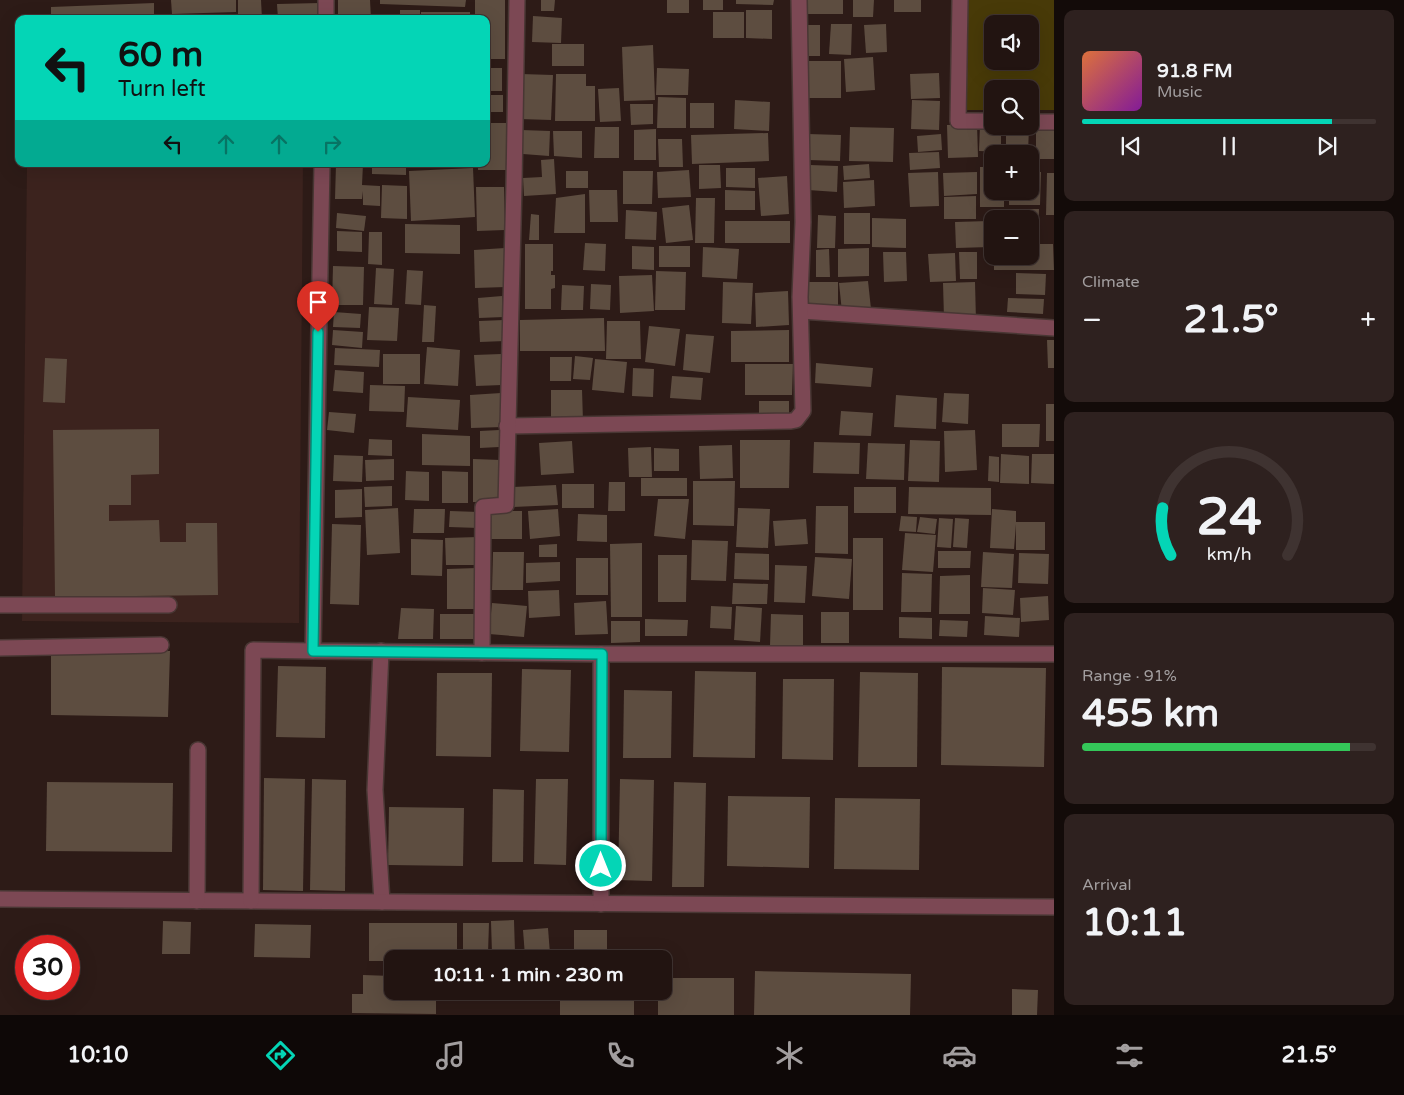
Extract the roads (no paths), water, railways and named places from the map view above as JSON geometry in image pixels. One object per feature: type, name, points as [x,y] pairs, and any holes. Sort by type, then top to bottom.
[{"type":"street","points":[[326,0],[326,15]]},
{"type":"street","points":[[482,653],[482,507],[506,506],[517,0]]},
{"type":"street","points":[[507,426],[796,420],[803,411],[801,311],[803,146],[800,0]]},
{"type":"street","points":[[960,0],[958,121],[984,122]]},
{"type":"street","points":[[1039,122],[1054,122]]},
{"type":"street","points":[[313,651],[322,167]]},
{"type":"street","points":[[801,311],[1054,328]]},
{"type":"street","points":[[0,605],[170,605]]},
{"type":"street","points":[[0,648],[161,645]]},
{"type":"street","points":[[251,901],[253,650],[602,654],[1054,654]]},
{"type":"street","points":[[380,651],[375,790],[382,902]]},
{"type":"street","points":[[601,904],[602,654]]},
{"type":"street","points":[[197,901],[198,750]]},
{"type":"street","points":[[0,900],[1054,907]]}]
